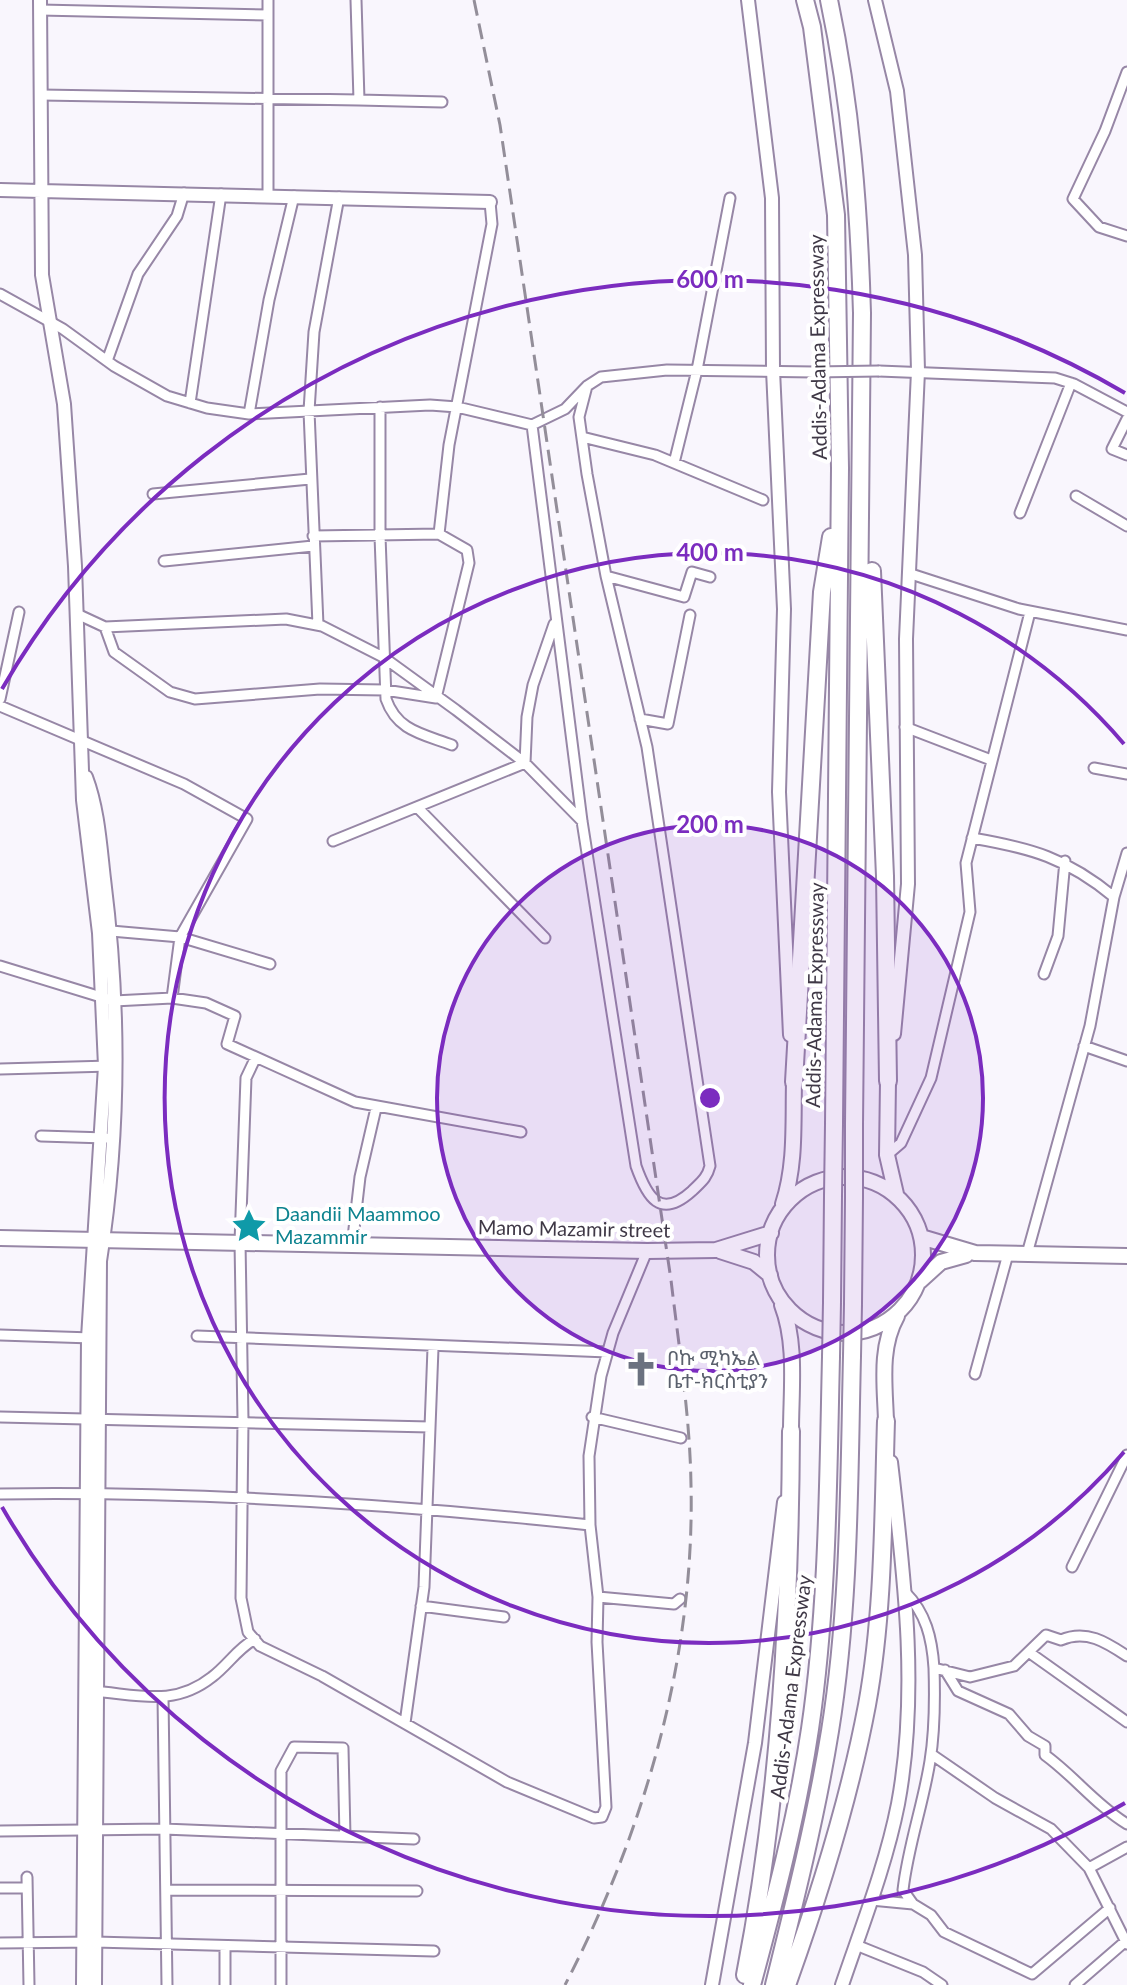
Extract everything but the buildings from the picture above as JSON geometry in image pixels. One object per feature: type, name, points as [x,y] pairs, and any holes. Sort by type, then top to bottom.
[{"type":"highway","name":"Addis-Adama Expressway","points":[[752,1985],[789,1849],[810,1729],[827,1548],[840,488],[836,215],[812,27],[805,0]]},
{"type":"highway","name":"Addis-Adama Expressway","points":[[774,1985],[809,1848],[830,1729],[848,1545],[863,486],[857,179],[829,0]]},
{"type":"highway","points":[[863,486],[872,572],[879,717],[888,1081]]},
{"type":"highway","points":[[794,1082],[822,592],[840,488]]},
{"type":"highway","points":[[787,1985],[820,1893],[867,1704],[883,1546],[886,1421]]},
{"type":"highway","points":[[742,1985],[762,1887],[771,1816],[791,1551],[791,1431]]},
{"type":"main road","points":[[888,1081],[887,1155],[891,1181],[898,1198]]},
{"type":"main road","points":[[791,1431],[788,1320],[770,1275],[767,1254],[771,1233],[791,1182],[794,1082]]},
{"type":"main road","points":[[781,1211],[808,1187],[843,1177],[868,1180],[898,1198],[908,1208],[921,1237],[923,1261],[917,1284],[889,1330],[884,1355],[886,1421]]},
{"type":"main road","points":[[716,1250],[771,1233]]},
{"type":"main road","points":[[921,1237],[954,1250],[975,1253],[1127,1256]]},
{"type":"main road","name":"Mamo Mazamir street","points":[[0,1238],[716,1250]]},
{"type":"main road","points":[[716,1250],[754,1262],[770,1275]]},
{"type":"main road","points":[[917,1284],[941,1262],[975,1253]]},
{"type":"main road","points":[[777,1293],[788,1309],[809,1324],[832,1332],[857,1332],[881,1324],[902,1309]]},
{"type":"street","points":[[268,0],[268,195]]},
{"type":"street","points":[[356,0],[359,100]]},
{"type":"street","points":[[748,0],[772,198],[773,370],[784,609],[780,836],[794,1082]]},
{"type":"street","points":[[875,0],[899,106],[915,255],[918,371],[905,727],[908,884],[888,1081]]},
{"type":"street","points":[[108,999],[83,800],[77,614],[64,404],[42,275],[40,5],[268,15]]},
{"type":"street","points":[[1127,72],[1105,131],[1073,199],[1099,227],[1127,236]]},
{"type":"street","points":[[41,95],[442,102]]},
{"type":"street","points":[[0,190],[41,188],[490,202],[492,224],[474,302],[449,445],[439,534]]},
{"type":"street","points":[[107,361],[138,274],[177,216],[184,193]]},
{"type":"street","points":[[190,403],[221,194]]},
{"type":"street","points":[[249,414],[269,300],[294,196]]},
{"type":"street","points":[[318,625],[309,411],[314,332],[339,197]]},
{"type":"street","points":[[674,463],[697,370],[730,198]]},
{"type":"street","points":[[0,294],[167,396],[249,414],[380,407],[457,407],[532,425],[565,409],[587,386],[601,377],[697,370],[1023,375],[1071,383],[1127,412]]},
{"type":"street","points":[[1020,513],[1071,383]]},
{"type":"street","points":[[532,425],[582,821],[636,1166],[645,1192],[658,1203],[680,1202],[707,1177],[710,1166],[640,719],[606,576],[582,437],[579,417],[587,386]]},
{"type":"street","points":[[380,407],[385,690],[392,717],[406,727],[452,745]]},
{"type":"street","points":[[1127,419],[1112,449],[1127,455]]},
{"type":"street","points":[[582,437],[616,443],[674,463],[763,500]]},
{"type":"street","points":[[153,494],[310,479]]},
{"type":"street","points":[[1076,496],[1127,526]]},
{"type":"street","points":[[164,561],[313,541],[439,534],[467,550],[470,556],[436,698]]},
{"type":"street","points":[[606,576],[684,597],[692,572],[710,577]]},
{"type":"street","points":[[911,574],[1030,612],[1127,630]]},
{"type":"street","points":[[0,699],[19,612]]},
{"type":"street","points":[[887,1155],[901,1143],[931,1078],[970,912],[965,881],[972,838],[1030,612]]},
{"type":"street","points":[[77,614],[105,627],[286,619],[318,625],[383,657],[525,763],[582,821]]},
{"type":"street","points":[[640,719],[668,724],[690,615]]},
{"type":"street","points":[[525,763],[527,717],[533,685],[556,617]]},
{"type":"street","points":[[105,627],[114,652],[170,692],[195,699],[320,689],[385,690],[436,698]]},
{"type":"street","points":[[0,706],[184,784],[247,819],[180,937],[172,998]]},
{"type":"street","points":[[905,727],[991,760]]},
{"type":"street","points":[[333,841],[525,763]]},
{"type":"street","points":[[1094,768],[1127,774]]},
{"type":"street","points":[[83,1985],[89,1942],[94,1338],[111,1066],[108,999],[111,931],[94,799],[84,770]]},
{"type":"street","points":[[417,807],[545,938]]},
{"type":"street","points":[[972,838],[1024,847],[1065,861],[1114,897]]},
{"type":"street","points":[[1027,1254],[1084,1046],[1114,897],[1127,853]]},
{"type":"street","points":[[1044,974],[1058,936],[1065,861]]},
{"type":"street","points":[[111,931],[180,937],[270,964]]},
{"type":"street","points":[[0,966],[108,999],[172,998],[206,1003],[235,1016],[227,1044],[331,1094],[376,1108],[521,1132]]},
{"type":"street","points":[[1084,1046],[1127,1061]]},
{"type":"street","points":[[255,1059],[246,1078],[240,1242],[243,1420],[241,1598],[248,1632],[260,1646],[405,1723],[507,1782],[594,1818],[602,1817],[606,1807],[597,1642],[598,1597],[590,1525],[592,1417],[608,1352],[647,1251]]},
{"type":"street","points":[[0,1069],[111,1066]]},
{"type":"street","points":[[352,1246],[360,1177],[376,1108]]},
{"type":"street","points":[[41,1136],[107,1138]]},
{"type":"street","points":[[975,1374],[1008,1254]]},
{"type":"street","points":[[0,1335],[94,1338]]},
{"type":"street","points":[[197,1336],[433,1348],[608,1352]]},
{"type":"street","points":[[405,1723],[427,1539],[424,1507],[433,1348]]},
{"type":"street","points":[[0,1417],[243,1420],[430,1427]]},
{"type":"street","points":[[592,1417],[681,1438]]},
{"type":"street","points":[[842,1985],[871,1900],[898,1804],[908,1708],[905,1592],[886,1421]]},
{"type":"street","points":[[712,1985],[755,1743],[791,1431]]},
{"type":"street","points":[[1072,1567],[1127,1455]]},
{"type":"street","points":[[0,1494],[93,1493],[424,1507],[590,1525]]},
{"type":"street","points":[[905,1592],[916,1603],[932,1638],[934,1668],[931,1754],[906,1857],[903,1890],[913,1904],[931,1915],[944,1932],[1032,1974],[1110,1908]]},
{"type":"street","points":[[598,1597],[674,1604],[680,1599]]},
{"type":"street","points":[[421,1606],[504,1617]]},
{"type":"street","points":[[934,1668],[970,1677],[1014,1666],[1046,1635],[1061,1640],[1072,1635],[1096,1637],[1127,1656]]},
{"type":"street","points":[[91,1692],[163,1697],[192,1692],[216,1674],[241,1647],[255,1639]]},
{"type":"street","points":[[1030,1653],[1127,1722]]},
{"type":"street","points":[[945,1670],[958,1691],[1009,1714],[1028,1736],[1045,1746],[1045,1755],[1064,1769],[1106,1812],[1127,1824]]},
{"type":"street","points":[[163,1697],[167,1985]]},
{"type":"street","points":[[281,1985],[281,1771],[289,1750],[294,1747],[339,1747],[344,1750],[345,1836]]},
{"type":"street","points":[[931,1754],[947,1762],[969,1782],[1051,1829],[1089,1868],[1127,1942],[1075,1985]]},
{"type":"street","points":[[0,1831],[164,1829],[414,1839]]},
{"type":"street","points":[[1089,1868],[1126,1847],[1127,1835]]},
{"type":"street","points":[[0,1888],[27,1882],[29,1985]]},
{"type":"street","points":[[167,1890],[417,1891]]},
{"type":"street","points":[[871,1900],[913,1904]]},
{"type":"street","points":[[89,1942],[95,1985]]},
{"type":"street","points":[[0,1943],[89,1942],[434,1951]]},
{"type":"street","points":[[856,1945],[923,1972],[942,1985]]},
{"type":"street","points":[[225,1946],[225,1985]]},
{"type":"railway","points":[[474,0],[500,125],[671,1280],[690,1459],[690,1550],[674,1679],[641,1805],[619,1867],[565,1985]]},
{"type":"place","name":"Daandii Maammoo Mazammir","points":[[249,1226]]},
{"type":"place","name":"ቦኩ ሚካኤል ቤተ-ክርስቲያን","points":[[641,1369]]}]
